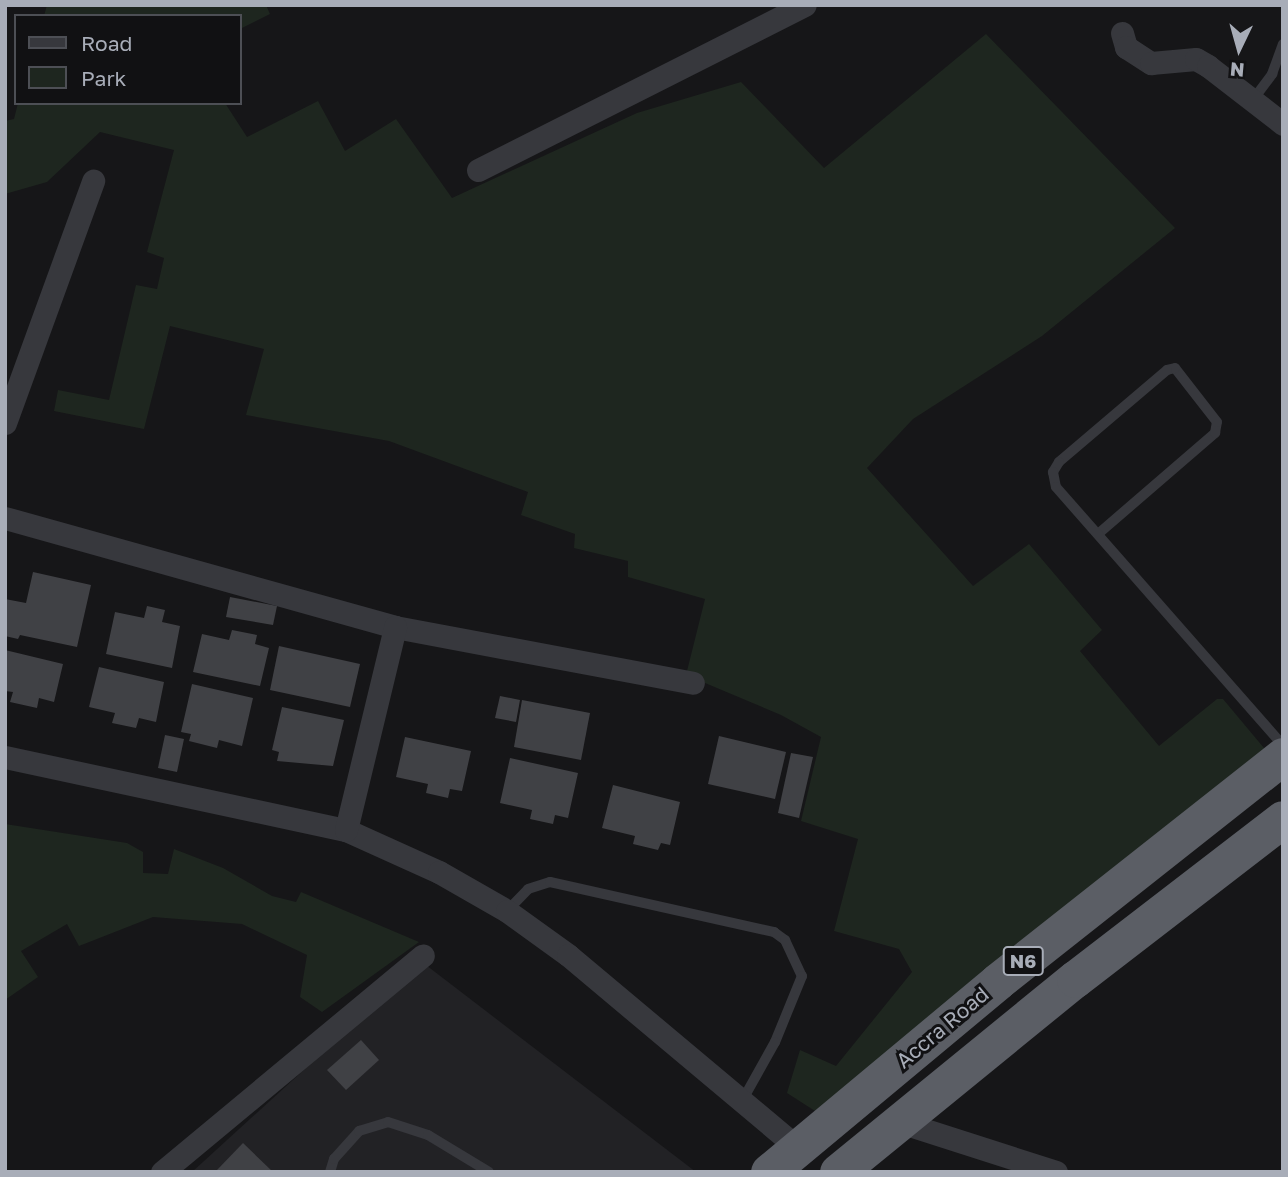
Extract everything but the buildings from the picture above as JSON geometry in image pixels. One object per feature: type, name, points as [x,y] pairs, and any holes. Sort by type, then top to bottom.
[{"type":"highway","name":"Accra Road","points":[[769,1172],[998,981],[1283,756]]},
{"type":"highway","name":"Accra Road","points":[[838,1172],[897,1121],[1283,819]]},
{"type":"street","points":[[478,170],[805,5]]},
{"type":"street","points":[[1122,33],[1126,47],[1139,58],[1161,63],[1196,59],[1283,124]]},
{"type":"street","points":[[5,423],[93,181]]},
{"type":"street","points":[[5,519],[395,626],[693,683]]},
{"type":"street","points":[[346,830],[395,626]]},
{"type":"street","points":[[5,757],[346,830],[439,872],[507,911],[568,955],[798,1148]]},
{"type":"street","points":[[162,1172],[423,956]]},
{"type":"street","points":[[897,1121],[1056,1172]]},
{"type":"lane","points":[[1252,101],[1272,74],[1283,44]]},
{"type":"lane","points":[[1098,534],[1215,433],[1217,422],[1175,368],[1147,386],[1053,472],[1056,487],[1283,745]]},
{"type":"lane","points":[[507,911],[528,889],[550,882],[775,932],[785,940],[802,976],[775,1042],[742,1101]]},
{"type":"lane","points":[[330,1172],[334,1159],[359,1131],[388,1122],[428,1135],[489,1172]]},
{"type":"shaded area","points":[[422,962],[696,1172],[192,1172]]},
{"type":"green space","points":[[47,5],[266,5],[270,14],[242,28],[242,14],[45,14]]},
{"type":"green space","points":[[986,34],[1175,228],[1042,336],[913,419],[867,468],[973,586],[1029,544],[1102,630],[1080,651],[1159,746],[1217,699],[1223,699],[1269,754],[815,1111],[787,1093],[800,1050],[836,1066],[912,972],[899,949],[834,931],[858,839],[801,821],[821,737],[781,715],[686,675],[705,599],[628,577],[628,561],[574,548],[575,534],[521,515],[528,492],[389,441],[246,415],[264,349],[170,326],[144,429],[54,411],[58,390],[109,400],[136,285],[157,289],[164,258],[147,252],[174,150],[100,132],[47,182],[5,194],[5,121],[14,119],[18,105],[226,105],[247,137],[318,101],[345,151],[396,119],[452,198],[637,113],[741,82],[824,168]]},
{"type":"green space","points":[[5,824],[127,843],[143,852],[143,873],[168,874],[174,849],[223,868],[272,896],[296,902],[301,892],[419,942],[322,1012],[300,997],[307,955],[242,924],[153,917],[79,946],[67,924],[21,951],[38,977],[5,1000]]}]
